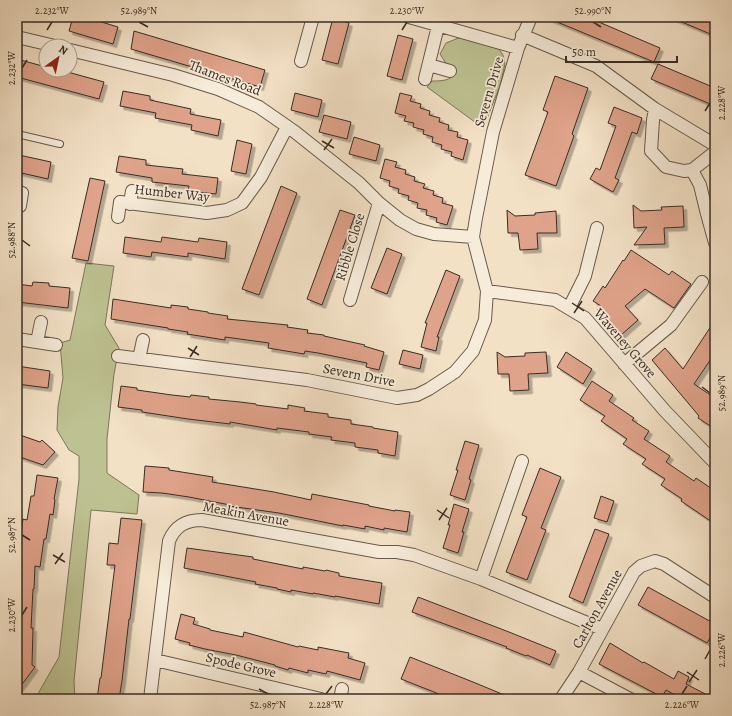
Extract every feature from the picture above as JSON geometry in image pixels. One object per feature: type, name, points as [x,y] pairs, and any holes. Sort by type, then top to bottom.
[{"type":"street","points":[[301,61],[313,17]]},
{"type":"street","points":[[408,17],[518,48]]},
{"type":"street","name":"Severn Drive","points":[[118,356],[307,380],[397,398],[417,395],[455,372],[473,351],[485,320],[487,291],[473,237],[493,132],[518,48],[531,17]]},
{"type":"street","points":[[425,79],[438,26]]},
{"type":"street","points":[[522,36],[596,66],[655,108],[715,145]]},
{"type":"street","points":[[17,37],[38,42]]},
{"type":"street","name":"Thames Road","points":[[78,52],[218,89],[259,107],[296,132],[359,183],[379,203],[400,220],[416,229],[434,234],[473,237]]},
{"type":"street","points":[[429,65],[450,71]]},
{"type":"street","points":[[655,108],[652,151],[666,167],[684,171],[692,170],[715,152]]},
{"type":"street","name":"Humber Way","points":[[118,217],[120,202],[207,213],[227,210],[242,203],[261,177],[287,127]]},
{"type":"street","points":[[692,170],[700,185],[715,243]]},
{"type":"street","points":[[130,204],[132,191]]},
{"type":"street","points":[[17,192],[22,193],[20,206]]},
{"type":"street","name":"Ribble Close","points":[[350,300],[379,203]]},
{"type":"street","points":[[569,308],[585,276],[597,228]]},
{"type":"street","points":[[624,364],[671,325],[702,282]]},
{"type":"street","name":"Waveney Grove","points":[[487,291],[555,300],[585,318],[665,411],[715,463]]},
{"type":"street","points":[[38,342],[41,322]]},
{"type":"street","points":[[17,339],[56,345]]},
{"type":"street","points":[[139,359],[143,340]]},
{"type":"street","points":[[481,578],[522,462]]},
{"type":"street","name":"Meakin Avenue","points":[[150,699],[169,541],[178,528],[184,523],[192,520],[202,520],[379,552],[397,552],[414,555],[481,578],[602,629]]},
{"type":"street","name":"Carlton Avenue","points":[[561,699],[579,672],[634,572],[641,566],[655,561],[664,564],[715,597]]},
{"type":"street","name":"Spode Grove","points":[[155,660],[321,699]]},
{"type":"street","points":[[579,672],[630,699]]},
{"type":"lane","points":[[17,134],[60,144]]},
{"type":"green space","points":[[461,37],[499,49],[503,55],[505,64],[500,86],[483,128],[427,87],[432,81],[442,81],[454,76],[456,73],[445,62],[440,54],[446,43]]},
{"type":"green space","points":[[86,263],[114,266],[105,325],[119,348],[114,374],[107,439],[107,473],[139,495],[137,514],[91,510],[74,681],[75,699],[35,699],[59,657],[79,479],[79,456],[69,450],[57,430],[58,407],[63,378],[60,343],[70,340]]},
{"type":"building","points":[[73,17],[85,17],[118,27],[113,44],[69,31]]},
{"type":"building","points":[[545,17],[587,17],[660,48],[654,62]]},
{"type":"building","points":[[670,17],[715,17],[715,36]]},
{"type":"building","points":[[333,18],[349,23],[338,64],[322,60]]},
{"type":"building","points":[[134,31],[265,70],[260,87],[131,49]]},
{"type":"building","points":[[398,35],[413,39],[402,80],[387,76]]},
{"type":"building","points":[[17,59],[38,65],[38,78],[78,78],[78,75],[104,82],[99,99],[17,77]]},
{"type":"building","points":[[658,64],[715,88],[715,106],[651,79]]},
{"type":"building","points":[[555,76],[588,88],[572,134],[574,136],[556,186],[525,175],[548,112],[543,110]]},
{"type":"building","points":[[123,91],[150,96],[150,100],[191,109],[190,114],[221,120],[218,136],[191,130],[192,125],[155,118],[156,113],[120,106]]},
{"type":"building","points":[[295,93],[322,100],[318,117],[291,110]]},
{"type":"building","points":[[400,93],[412,96],[410,101],[421,104],[420,108],[430,111],[429,115],[440,118],[439,122],[449,125],[448,130],[458,132],[457,137],[468,140],[463,160],[451,156],[452,152],[441,149],[442,145],[432,142],[433,137],[423,134],[424,130],[413,127],[414,123],[404,121],[406,116],[395,113]]},
{"type":"building","points":[[614,107],[642,118],[637,134],[632,132],[615,178],[619,180],[613,192],[590,179],[596,168],[600,170],[616,126],[608,123]]},
{"type":"building","points":[[324,115],[351,122],[347,139],[319,132]]},
{"type":"building","points":[[354,137],[380,145],[376,161],[349,154]]},
{"type":"building","points":[[237,140],[252,144],[246,174],[231,171]]},
{"type":"building","points":[[19,155],[51,162],[48,179],[17,172]]},
{"type":"building","points":[[119,156],[146,160],[146,165],[183,169],[182,174],[218,178],[216,194],[188,191],[189,186],[152,182],[152,178],[116,172]]},
{"type":"building","points":[[385,159],[397,162],[395,167],[406,170],[405,174],[415,177],[414,181],[425,184],[423,188],[434,191],[433,195],[443,198],[442,203],[453,206],[447,225],[436,222],[437,218],[426,215],[427,210],[417,208],[418,203],[408,200],[409,196],[398,193],[399,189],[389,186],[390,181],[380,178]]},
{"type":"building","points":[[90,178],[105,181],[88,261],[72,258]]},
{"type":"building","points":[[281,186],[297,193],[259,295],[242,289]]},
{"type":"building","points":[[633,205],[641,211],[662,210],[661,207],[683,206],[684,227],[664,228],[665,244],[634,245],[647,227],[634,228]]},
{"type":"building","points":[[340,210],[355,215],[322,305],[307,299]]},
{"type":"building","points":[[507,210],[515,216],[535,215],[535,213],[556,211],[557,233],[537,233],[538,249],[520,250],[518,233],[508,233]]},
{"type":"building","points":[[125,237],[161,242],[162,237],[198,242],[199,238],[227,242],[225,259],[188,253],[188,257],[152,252],[151,257],[123,253]]},
{"type":"building","points":[[387,248],[402,254],[387,294],[371,288]]},
{"type":"building","points":[[631,250],[669,275],[672,271],[691,284],[674,308],[645,289],[625,306],[638,320],[620,336],[597,310],[601,306],[593,301],[603,286],[605,288]]},
{"type":"building","points":[[446,270],[460,276],[437,337],[439,337],[436,351],[421,347],[427,323],[425,323]]},
{"type":"building","points":[[33,282],[49,283],[49,286],[70,288],[68,308],[17,302],[17,284],[32,286]]},
{"type":"building","points":[[113,299],[171,308],[171,305],[188,307],[188,309],[228,316],[227,319],[288,325],[287,327],[308,330],[307,333],[324,335],[365,345],[364,346],[384,352],[379,370],[366,367],[367,363],[318,353],[305,351],[304,354],[268,348],[269,343],[225,337],[225,340],[187,334],[188,332],[111,319]]},
{"type":"building","points":[[715,320],[715,353],[694,384],[715,398],[715,429],[698,418],[699,416],[652,360],[665,348],[683,369]]},
{"type":"building","points":[[403,350],[423,355],[420,369],[399,364]]},
{"type":"building","points":[[497,352],[505,357],[525,356],[525,353],[546,352],[548,373],[528,374],[529,390],[510,391],[509,374],[498,374]]},
{"type":"building","points":[[566,352],[592,369],[583,384],[557,367]]},
{"type":"building","points":[[17,366],[50,371],[48,388],[17,384]]},
{"type":"building","points":[[592,381],[613,395],[609,401],[634,418],[632,420],[649,431],[644,439],[670,456],[666,462],[694,481],[696,478],[715,491],[715,524],[681,501],[682,499],[661,485],[665,479],[642,464],[646,459],[623,444],[627,439],[601,421],[605,416],[580,400]]},
{"type":"building","points":[[121,386],[172,395],[209,397],[209,399],[288,409],[288,405],[305,408],[304,411],[328,414],[328,417],[351,420],[351,424],[398,432],[395,456],[378,453],[378,450],[355,447],[355,443],[331,440],[332,437],[309,434],[309,432],[277,428],[277,430],[230,422],[230,424],[188,419],[118,407]]},
{"type":"building","points":[[17,434],[40,442],[42,440],[55,452],[43,465],[17,456]]},
{"type":"building","points":[[465,441],[479,445],[469,479],[471,480],[465,500],[450,495]]},
{"type":"building","points":[[145,466],[169,468],[169,470],[213,477],[212,482],[274,492],[311,500],[312,494],[395,511],[410,512],[407,532],[384,528],[384,530],[365,526],[365,529],[343,526],[279,513],[229,506],[230,505],[189,497],[143,492]]},
{"type":"building","points":[[540,468],[561,477],[541,528],[546,530],[527,580],[506,572],[527,517],[522,515]]},
{"type":"building","points":[[37,475],[58,478],[53,515],[50,514],[46,539],[44,539],[40,567],[35,566],[31,628],[33,628],[32,665],[35,667],[17,691],[17,545],[19,546],[23,519],[27,520],[31,496],[34,496]]},
{"type":"building","points":[[601,496],[614,501],[607,522],[594,518]]},
{"type":"building","points":[[454,504],[469,509],[462,532],[464,532],[458,553],[443,548],[450,525],[448,525]]},
{"type":"building","points":[[121,518],[142,520],[122,681],[119,699],[97,699],[115,565],[107,565],[109,543],[118,544]]},
{"type":"building","points":[[595,529],[609,534],[583,603],[569,597]]},
{"type":"building","points":[[187,548],[253,557],[253,559],[303,569],[303,567],[326,570],[339,573],[339,576],[382,583],[379,604],[291,590],[291,592],[255,584],[256,582],[184,568]]},
{"type":"building","points":[[648,587],[715,624],[715,629],[707,643],[638,605]]},
{"type":"building","points":[[418,597],[556,651],[550,665],[506,648],[507,647],[412,612]]},
{"type":"building","points":[[181,614],[195,618],[193,624],[210,630],[243,637],[244,632],[298,647],[318,650],[318,647],[349,653],[348,658],[365,663],[360,680],[327,671],[326,674],[308,670],[308,673],[289,668],[288,670],[275,665],[236,655],[189,645],[190,643],[175,639]]},
{"type":"building","points":[[610,643],[643,663],[644,662],[674,679],[678,671],[689,677],[686,684],[715,699],[682,699],[666,690],[662,697],[599,664]]},
{"type":"building","points":[[410,657],[514,699],[451,699],[401,679]]}]
